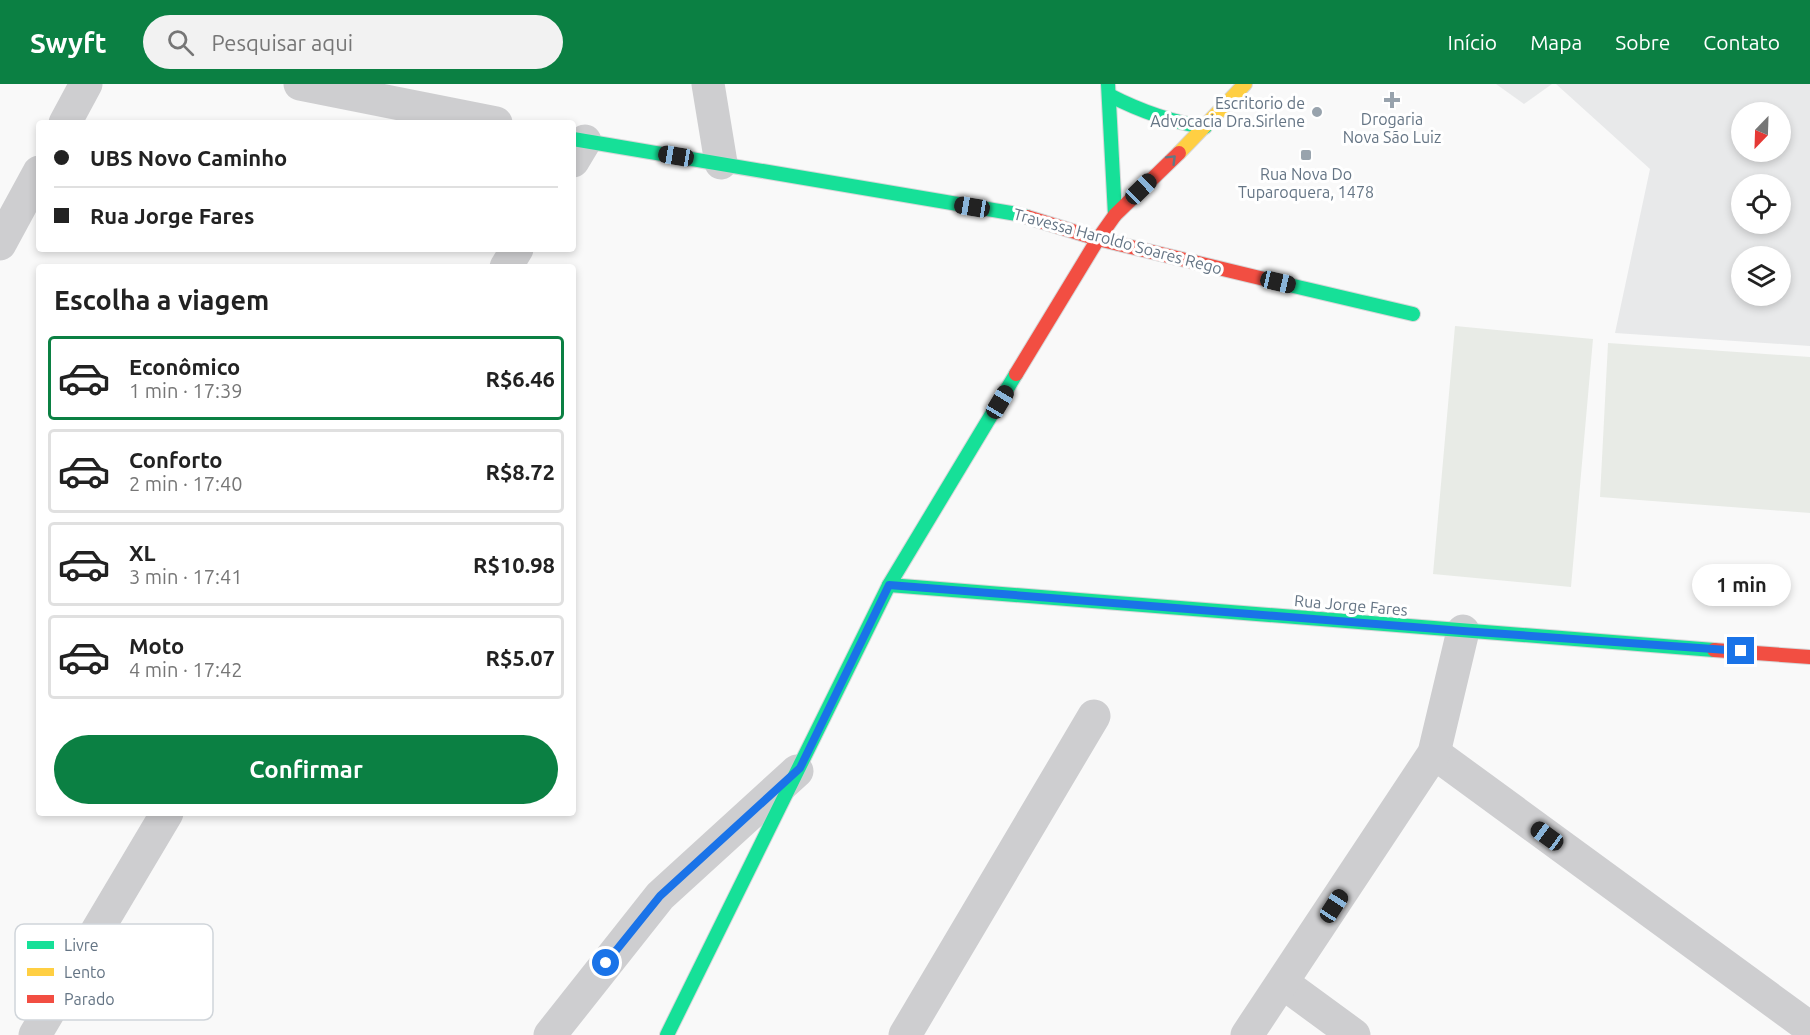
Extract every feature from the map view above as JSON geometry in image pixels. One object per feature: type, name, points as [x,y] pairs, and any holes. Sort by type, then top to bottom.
[{"type":"street","points":[[67,120],[86,84]]},
{"type":"street","points":[[300,84],[361,90],[484,120]]},
{"type":"street","points":[[708,84],[721,163]]},
{"type":"street","points":[[668,1035],[889,585],[1098,239],[1115,215],[1205,127],[1245,84]]},
{"type":"street","points":[[1109,90],[1140,111],[1159,119],[1205,127]]},
{"type":"street","points":[[1109,90],[1115,215]]},
{"type":"street","name":"Travessa Haroldo Soares Rego","points":[[577,147],[721,163],[1017,214],[1098,239],[1413,314]]},
{"type":"street","points":[[0,244],[10,205],[36,175]]},
{"type":"street","name":"Rua Jorge Fares","points":[[889,585],[1810,657]]},
{"type":"street","points":[[1247,1035],[1434,753],[1463,631]]},
{"type":"street","points":[[905,1035],[1094,716]]},
{"type":"street","points":[[1434,753],[1810,1028]]},
{"type":"street","points":[[550,1035],[660,896],[800,768]]},
{"type":"street","points":[[101,924],[165,816]]},
{"type":"street","points":[[1283,982],[1354,1035]]},
{"type":"street","points":[[35,1035],[44,1020]]},
{"type":"shaded area","points":[[1496,84],[1552,84],[1524,104]]},
{"type":"shaded area","points":[[1556,84],[1810,84],[1810,346],[1615,333],[1650,169]]},
{"type":"shaded area","points":[[1455,326],[1593,339],[1571,587],[1433,574]]},
{"type":"shaded area","points":[[1608,343],[1810,357],[1810,513],[1600,497]]},
{"type":"traffic: fast","points":[[1108,84],[1115,215]]},
{"type":"traffic: fast","points":[[1109,95],[1156,115],[1205,127]]},
{"type":"traffic: fast","points":[[576,140],[1027,217]]},
{"type":"traffic: fast","points":[[1285,284],[1413,314]]},
{"type":"traffic: fast","points":[[667,1035],[889,585],[1016,374]]},
{"type":"traffic: fast","points":[[889,585],[1714,650]]},
{"type":"traffic: slow","points":[[1179,153],[1245,84]]},
{"type":"traffic: jam","points":[[1016,374],[1115,215],[1179,153]]},
{"type":"traffic: jam","points":[[1027,217],[1098,239],[1285,284]]},
{"type":"traffic: jam","points":[[1714,650],[1810,657]]},
{"type":"place","name":"Drogaria Nova São Luiz","points":[[1392,100]]},
{"type":"place","name":"Escritorio de Advocacia Dra.Sirlene","points":[[1317,112]]},
{"type":"place","name":"Rua Nova Do Tuparoquera, 1478","points":[[1306,155]]},
{"type":"route","points":[[606,963],[660,896],[800,768],[889,585],[1741,651]]}]
